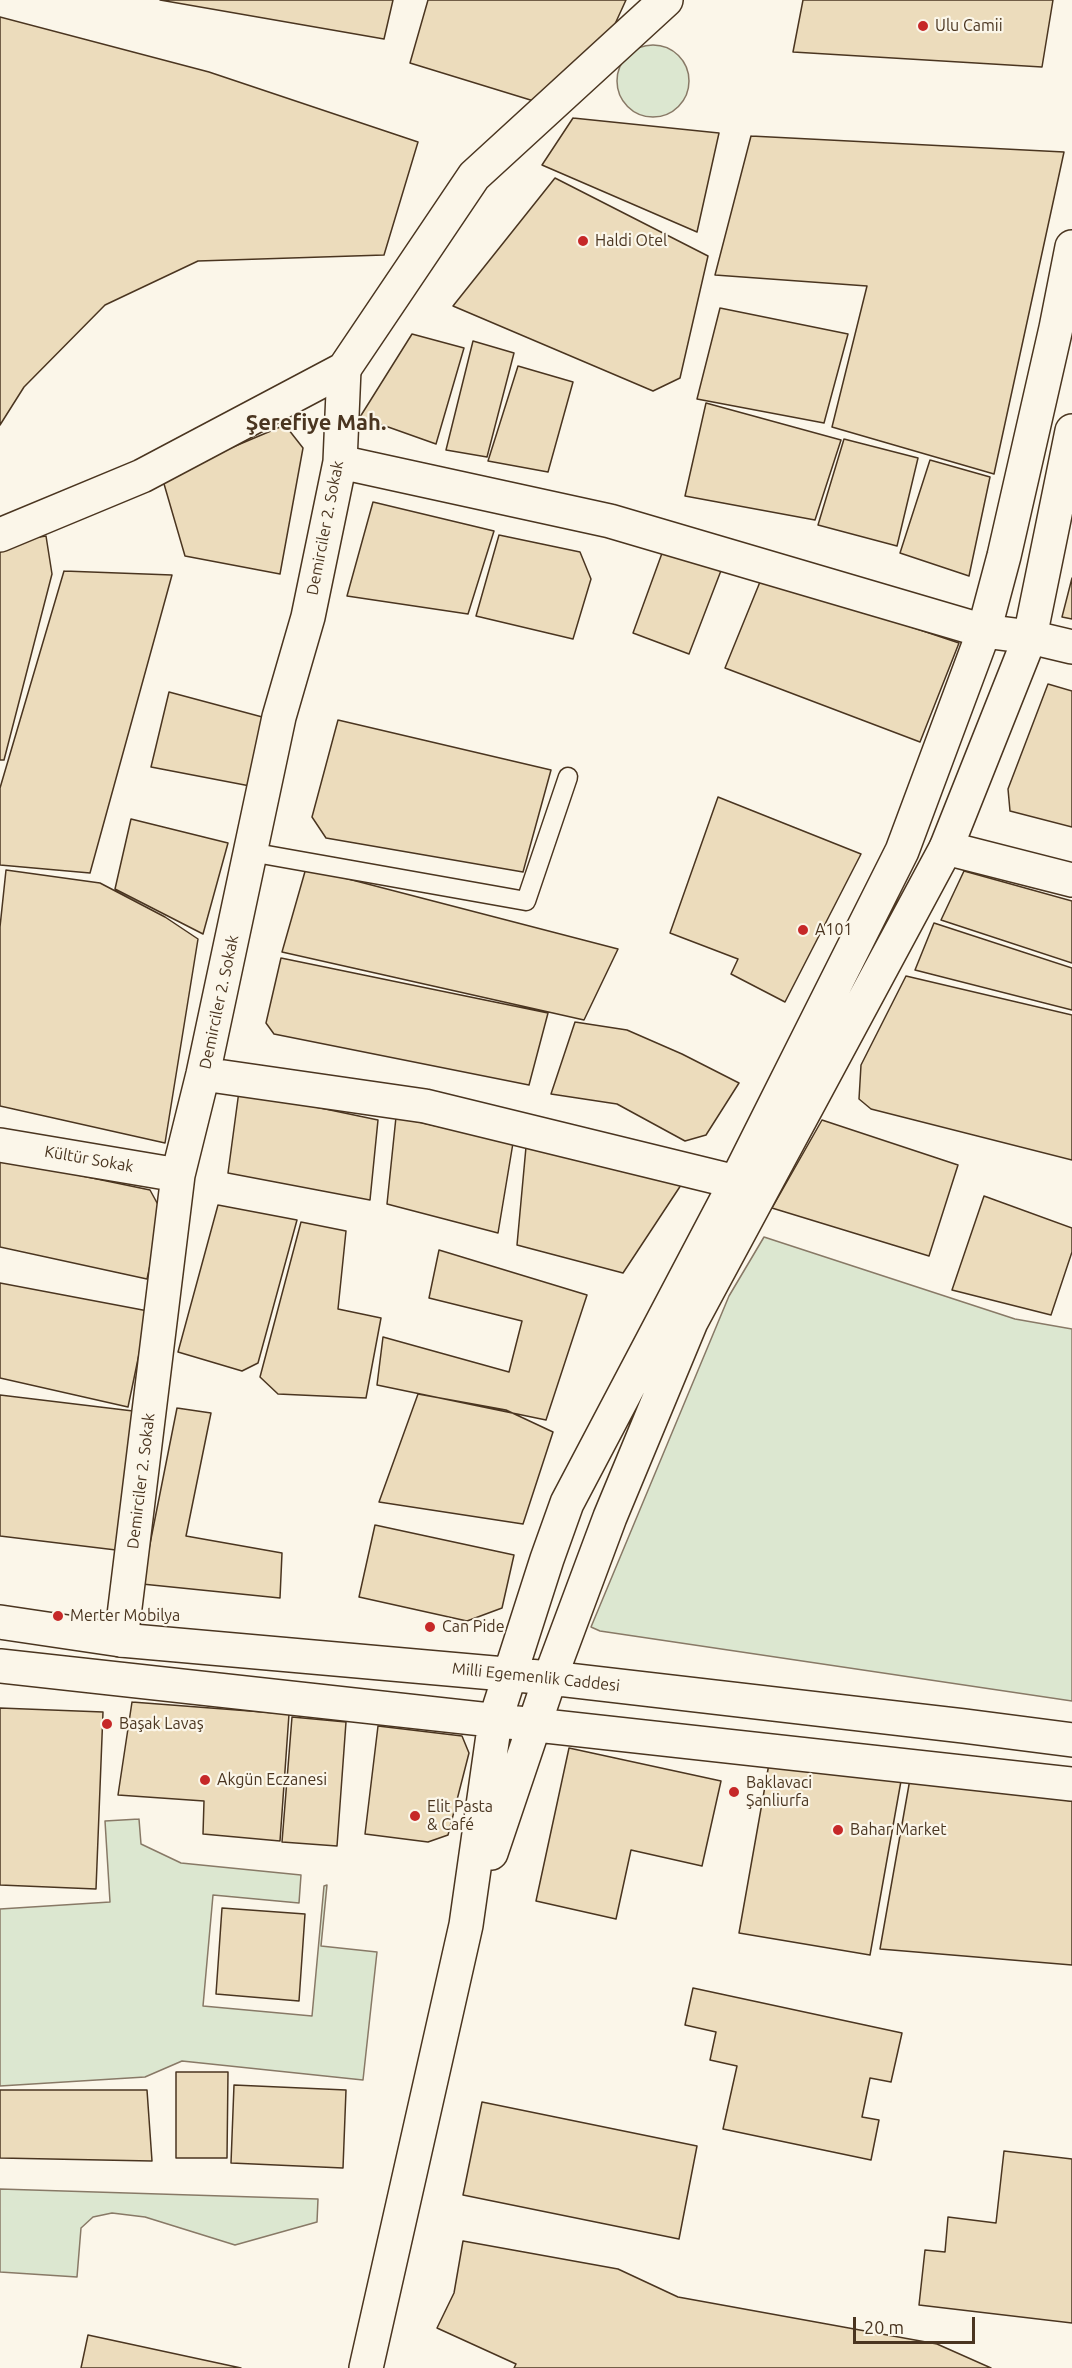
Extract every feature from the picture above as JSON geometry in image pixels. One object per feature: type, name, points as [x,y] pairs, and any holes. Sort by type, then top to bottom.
[{"type":"street","points":[[0,535],[142,476],[344,369],[474,176],[666,0]]},
{"type":"street","points":[[366,2368],[466,1925],[495,1721],[567,1503],[736,1182],[902,850],[984,631],[1064,328],[1072,247]]},
{"type":"street","name":"Demirciler 2. Sokak","points":[[121,1640],[178,1175],[203,1074],[279,717],[308,617],[340,462],[344,369]]},
{"type":"street","points":[[466,1925],[550,1678],[610,1517],[691,1322],[946,848],[1030,637],[1072,431]]},
{"type":"street","points":[[340,462],[610,521],[984,631],[1030,637],[1072,647]]},
{"type":"street","points":[[946,848],[1072,880]]},
{"type":"street","points":[[203,1074],[425,1106],[736,1182]]},
{"type":"street","name":"Kültür Sokak","points":[[0,1145],[178,1175]]},
{"type":"street","name":"Milli Egemenlik Caddesi","points":[[0,1622],[121,1640],[550,1678],[964,1725],[1072,1740]]},
{"type":"street","points":[[0,1666],[1072,1784]]},
{"type":"lane","points":[[250,852],[526,901],[568,777]]},
{"type":"green space","points":[[653,45],[667,48],[679,55],[686,67],[689,81],[686,95],[679,107],[667,114],[653,117],[639,114],[627,107],[620,95],[617,81],[620,67],[627,55],[639,48]]},
{"type":"green space","points":[[764,1237],[1015,1319],[1072,1329],[1072,1701],[600,1631],[591,1627],[729,1296]]},
{"type":"green space","points":[[139,1819],[141,1844],[181,1863],[301,1875],[299,1903],[213,1895],[203,2006],[312,2016],[324,1886],[327,1885],[321,1946],[377,1952],[363,2080],[182,2061],[145,2077],[0,2086],[0,1909],[110,1902],[105,1821]]},
{"type":"green space","points":[[0,2189],[318,2199],[317,2222],[235,2245],[145,2217],[112,2213],[93,2217],[81,2228],[77,2277],[0,2272]]},
{"type":"building","points":[[160,0],[393,0],[384,39]]},
{"type":"building","points":[[428,0],[626,0],[615,24],[537,102],[410,63]]},
{"type":"building","name":"Ulu Camii","points":[[803,0],[1053,0],[1042,67],[793,52]]},
{"type":"building","points":[[0,17],[209,72],[418,142],[384,255],[198,261],[105,305],[24,387],[0,425]]},
{"type":"building","points":[[573,118],[719,133],[697,232],[542,165]]},
{"type":"building","points":[[751,136],[1064,152],[994,474],[832,427],[867,286],[715,275]]},
{"type":"building","points":[[555,178],[708,256],[680,378],[653,391],[453,306]]},
{"type":"building","points":[[720,308],[848,334],[824,423],[697,399]]},
{"type":"building","points":[[412,334],[464,348],[436,444],[360,417]]},
{"type":"building","points":[[473,341],[514,353],[487,457],[446,450]]},
{"type":"building","points":[[518,366],[573,382],[548,472],[488,461]]},
{"type":"building","points":[[706,403],[841,440],[815,520],[685,496]]},
{"type":"building","points":[[285,425],[303,448],[280,574],[185,556],[162,477]]},
{"type":"building","points":[[844,439],[918,458],[897,546],[818,525]]},
{"type":"building","points":[[930,460],[990,477],[969,576],[900,553]]},
{"type":"building","points":[[373,502],[494,531],[468,614],[347,596]]},
{"type":"building","points":[[499,535],[580,552],[591,579],[573,639],[476,616]]},
{"type":"building","points":[[46,536],[52,574],[4,760],[0,760],[0,543]]},
{"type":"building","points":[[665,545],[722,568],[689,654],[633,633]]},
{"type":"building","points":[[64,571],[172,575],[90,873],[0,865],[0,788]]},
{"type":"building","points":[[762,577],[959,643],[920,742],[725,668]]},
{"type":"building","points":[[1072,578],[1072,619],[1062,617]]},
{"type":"building","points":[[1048,684],[1072,691],[1072,827],[1010,811],[1008,789]]},
{"type":"building","points":[[169,692],[266,718],[250,786],[151,767]]},
{"type":"building","points":[[338,720],[551,770],[523,872],[326,838],[312,817]]},
{"type":"building","points":[[718,797],[861,854],[785,1002],[731,974],[738,959],[670,933]]},
{"type":"building","points":[[131,819],[228,843],[203,934],[115,889]]},
{"type":"building","points":[[306,868],[618,949],[584,1020],[282,952]]},
{"type":"building","points":[[6,870],[100,883],[165,917],[198,939],[165,1143],[0,1106],[0,927]]},
{"type":"building","points":[[964,871],[1072,901],[1072,963],[941,920]]},
{"type":"building","points":[[934,923],[1072,968],[1072,1010],[915,970]]},
{"type":"building","points":[[281,958],[548,1013],[529,1085],[274,1034],[266,1023]]},
{"type":"building","points":[[906,976],[1072,1015],[1072,1160],[871,1109],[859,1099],[861,1065]]},
{"type":"building","points":[[575,1022],[627,1030],[682,1054],[739,1083],[706,1135],[685,1141],[617,1104],[551,1094]]},
{"type":"building","points":[[239,1091],[378,1120],[370,1200],[228,1173]]},
{"type":"building","points":[[396,1117],[513,1143],[498,1233],[387,1204]]},
{"type":"building","points":[[822,1120],[958,1165],[929,1256],[772,1208]]},
{"type":"building","points":[[526,1147],[683,1182],[623,1273],[517,1245]]},
{"type":"building","points":[[0,1157],[150,1190],[162,1212],[147,1279],[0,1247]]},
{"type":"building","points":[[984,1196],[1072,1228],[1072,1252],[1051,1315],[952,1290]]},
{"type":"building","points":[[218,1205],[297,1220],[258,1363],[242,1371],[178,1352]]},
{"type":"building","points":[[301,1222],[346,1231],[338,1309],[381,1318],[366,1398],[278,1394],[260,1377]]},
{"type":"building","points":[[439,1250],[587,1295],[546,1420],[377,1385],[383,1337],[509,1372],[522,1321],[429,1298]]},
{"type":"building","points":[[0,1283],[148,1311],[128,1407],[0,1378]]},
{"type":"building","points":[[418,1394],[506,1410],[553,1432],[523,1524],[379,1502]]},
{"type":"building","points":[[0,1395],[133,1411],[116,1550],[0,1536]]},
{"type":"building","points":[[177,1408],[211,1413],[186,1536],[282,1553],[280,1598],[142,1584]]},
{"type":"building","points":[[375,1525],[514,1555],[502,1608],[467,1621],[359,1597]]},
{"type":"building","points":[[132,1702],[289,1714],[280,1841],[203,1834],[204,1801],[118,1795]]},
{"type":"building","points":[[0,1708],[103,1712],[96,1889],[0,1885]]},
{"type":"building","points":[[292,1717],[346,1722],[337,1846],[282,1842]]},
{"type":"building","points":[[378,1726],[462,1736],[469,1753],[448,1835],[428,1842],[365,1834]]},
{"type":"building","points":[[569,1748],[721,1781],[702,1866],[631,1850],[616,1919],[536,1901]]},
{"type":"building","points":[[770,1758],[901,1781],[870,1955],[739,1933]]},
{"type":"building","points":[[910,1779],[1072,1801],[1072,1965],[880,1949]]},
{"type":"building","points":[[222,1908],[305,1914],[299,2001],[216,1994]]},
{"type":"building","points":[[693,1988],[902,2033],[891,2082],[870,2078],[862,2117],[879,2120],[871,2160],[723,2129],[737,2066],[710,2060],[716,2032],[685,2025]]},
{"type":"building","points":[[176,2072],[228,2072],[227,2158],[176,2158]]},
{"type":"building","points":[[234,2085],[346,2090],[343,2168],[231,2163]]},
{"type":"building","points":[[0,2090],[147,2090],[152,2161],[0,2158]]},
{"type":"building","points":[[482,2102],[697,2146],[679,2239],[463,2195]]},
{"type":"building","points":[[1004,2151],[1072,2159],[1072,2323],[919,2305],[925,2250],[945,2252],[948,2217],[996,2223]]},
{"type":"building","points":[[463,2241],[618,2269],[678,2297],[937,2344],[991,2368],[514,2368],[516,2364],[437,2328],[454,2293]]},
{"type":"building","points":[[88,2335],[241,2368],[81,2368]]},
{"type":"place","name":"Ulu Camii","points":[[923,26]]},
{"type":"place","name":"Haldi Otel","points":[[583,241]]},
{"type":"place","name":"A101","points":[[803,930]]},
{"type":"place","name":"Merter Mobilya","points":[[58,1616]]},
{"type":"place","name":"Can Pide","points":[[430,1627]]},
{"type":"place","name":"Başak Lavaş","points":[[107,1724]]},
{"type":"place","name":"Akgün Eczanesi","points":[[205,1780]]},
{"type":"place","name":"Baklavaci Şanliurfa","points":[[734,1792]]},
{"type":"place","name":"Elit Pasta & Café","points":[[415,1816]]},
{"type":"place","name":"Bahar Market","points":[[838,1830]]},
{"type":"district","name":"Şerefiye Mah.","points":[[316,423]]}]
